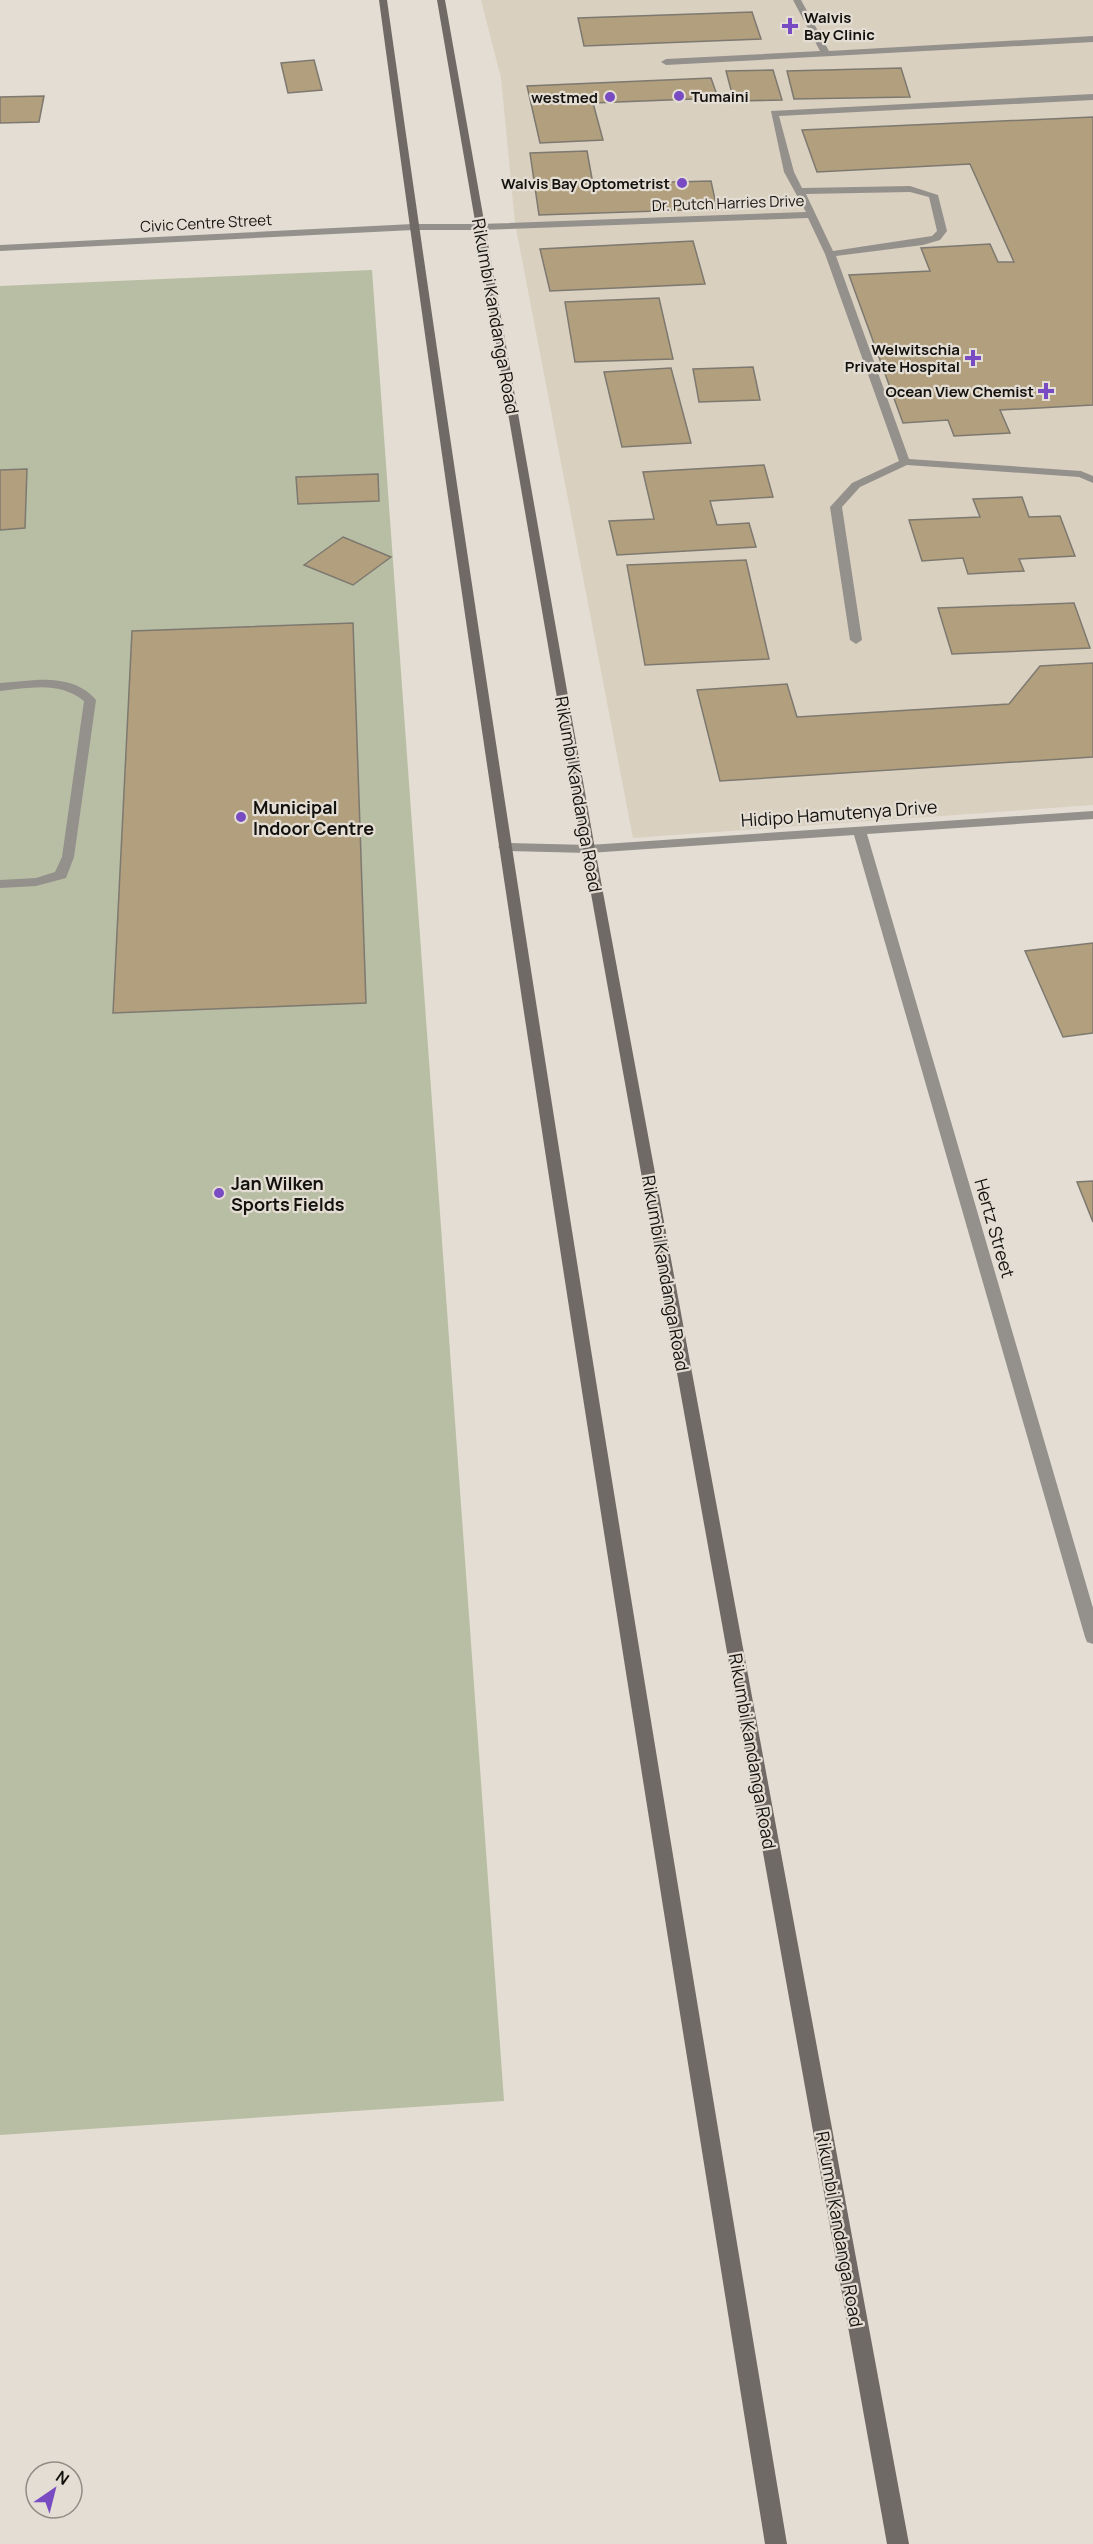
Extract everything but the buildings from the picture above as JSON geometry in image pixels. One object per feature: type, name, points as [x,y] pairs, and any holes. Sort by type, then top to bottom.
[{"type":"main road","points":[[383,0],[413,227],[504,847],[633,1673],[777,2544]]},
{"type":"main road","name":"Rikumbi Kandanga Road","points":[[441,0],[589,849],[898,2544]]},
{"type":"street","points":[[797,0],[826,54]]},
{"type":"street","points":[[666,62],[1093,39]]},
{"type":"street","points":[[812,215],[786,162],[774,113],[1093,97]]},
{"type":"street","points":[[800,191],[910,189],[933,195],[942,231],[936,238],[923,242],[830,254]]},
{"type":"street","name":"Dr. Putch Harries Drive","points":[[413,227],[480,227],[812,215],[830,254],[904,462]]},
{"type":"street","name":"Civic Centre Street","points":[[0,248],[413,227]]},
{"type":"street","points":[[856,640],[836,507],[856,485],[904,462],[1081,474],[1093,480]]},
{"type":"street","points":[[0,687],[59,683],[78,688],[90,700],[68,856],[61,875],[36,882],[0,884]]},
{"type":"street","name":"Hidipo Hamutenya Drive","points":[[504,847],[589,849],[1093,815]]},
{"type":"street","name":"Hertz Street","points":[[859,829],[1093,1637]]},
{"type":"shaded area","points":[[481,0],[1093,0],[1093,805],[633,838],[515,223],[501,78]]},
{"type":"green space","name":"Jan Wilken Sports Fields","points":[[372,270],[504,2101],[0,2135],[0,286]]},
{"type":"place","name":"Walvis Bay Clinic","points":[[790,26]]},
{"type":"place","name":"Tumaini","points":[[679,96]]},
{"type":"place","name":"westmed","points":[[610,97]]},
{"type":"place","name":"Walvis Bay Optometrist","points":[[682,183]]},
{"type":"place","name":"Welwitschia Private Hospital","points":[[973,358]]},
{"type":"place","name":"Ocean View Chemist","points":[[1046,391]]},
{"type":"place","name":"Municipal Indoor Centre","points":[[241,817]]},
{"type":"place","name":"Jan Wilken Sports Fields","points":[[219,1193]]}]
